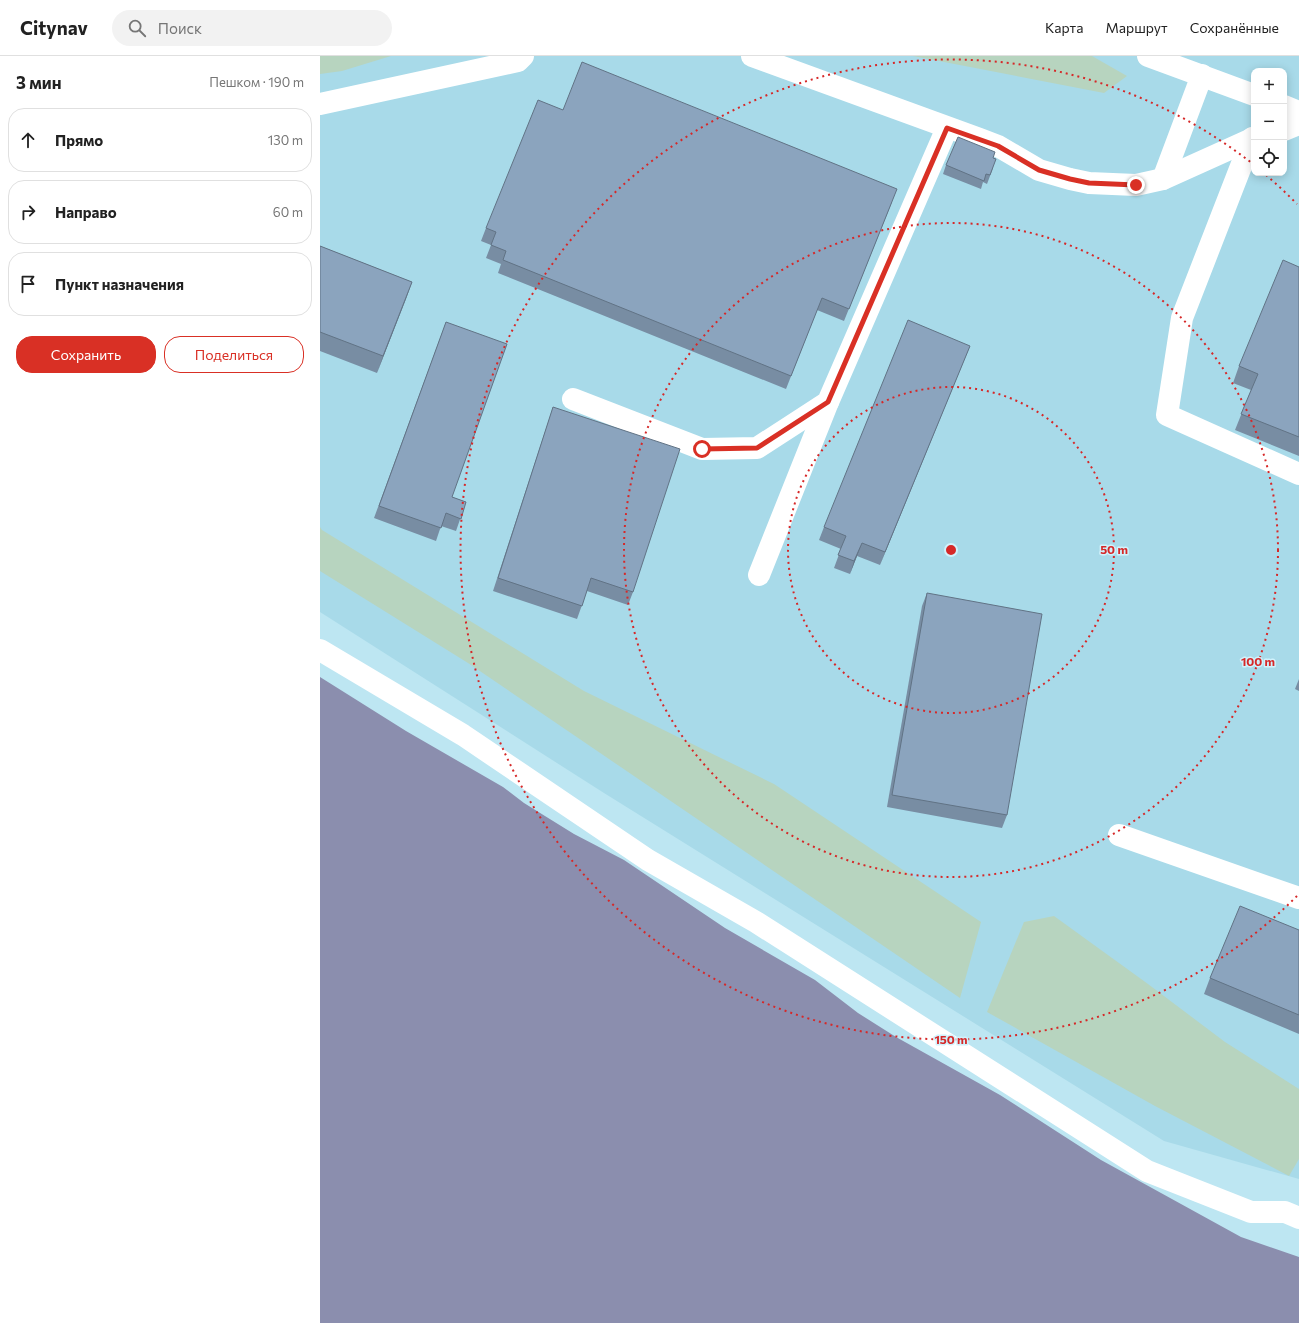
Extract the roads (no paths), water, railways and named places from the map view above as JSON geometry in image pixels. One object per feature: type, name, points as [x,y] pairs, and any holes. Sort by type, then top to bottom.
[{"type":"lane","points":[[320,104],[518,61],[523,56]]},
{"type":"lane","points":[[752,56],[998,146],[1039,170],[1089,183],[1136,185],[1162,179],[1251,139]]},
{"type":"lane","points":[[1148,56],[1251,94]]},
{"type":"lane","points":[[1162,179],[1202,75]]},
{"type":"lane","points":[[1287,107],[1299,112]]},
{"type":"lane","points":[[1287,129],[1299,124]]},
{"type":"lane","points":[[759,575],[828,402],[947,128]]},
{"type":"lane","points":[[1252,140],[1182,318],[1167,415],[1299,474]]},
{"type":"lane","points":[[573,399],[702,449],[757,448],[828,402]]},
{"type":"lane","points":[[320,650],[463,735],[648,860],[762,926],[1148,1171],[1251,1212],[1285,1212],[1299,1218]]},
{"type":"lane","points":[[1120,835],[1299,898]]}]
